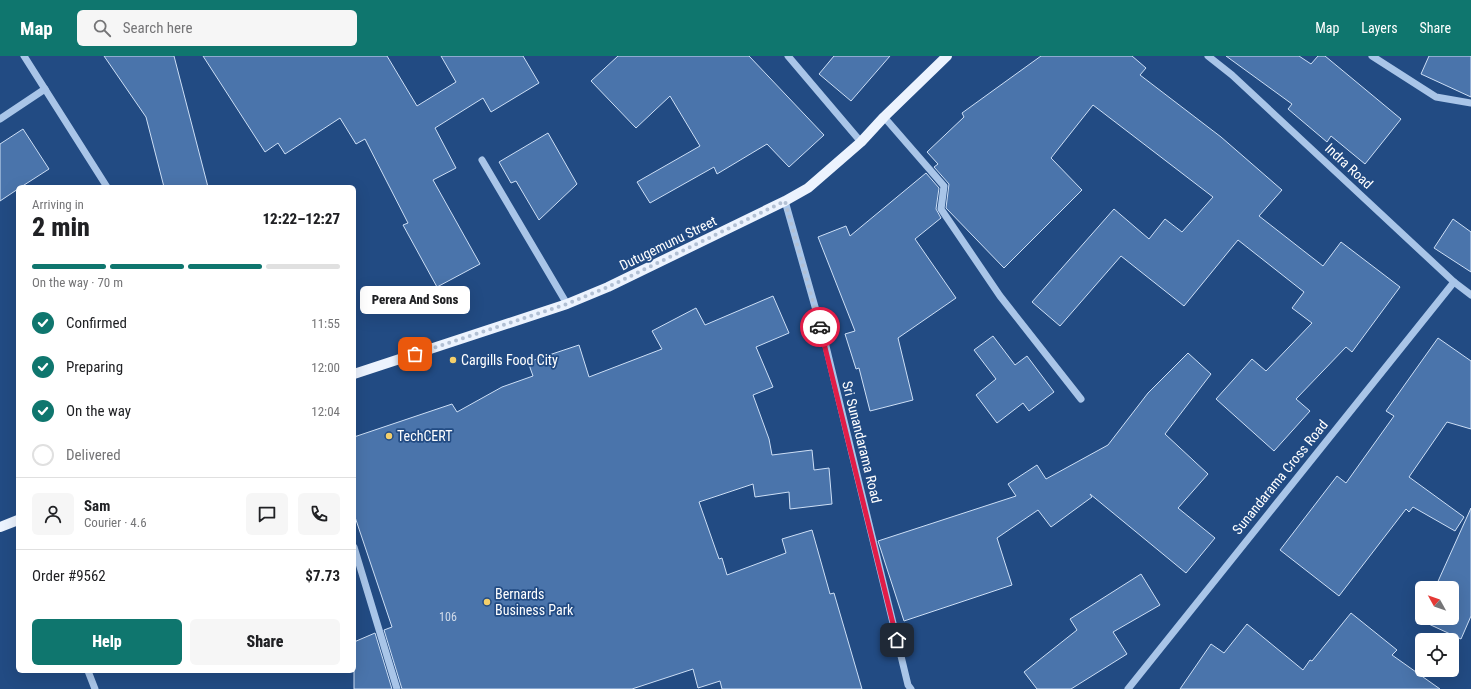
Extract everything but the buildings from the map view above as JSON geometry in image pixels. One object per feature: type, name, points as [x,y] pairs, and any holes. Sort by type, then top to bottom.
[{"type":"main road","name":"Dutugemunu Street","points":[[356,373],[567,304],[608,287],[785,201],[808,188],[861,142],[884,117],[946,56]]},
{"type":"main road","points":[[0,527],[16,521]]},
{"type":"street","points":[[24,56],[105,185]]},
{"type":"street","points":[[788,56],[861,142]]},
{"type":"street","name":"Indra Road","points":[[1208,56],[1232,75],[1454,282],[1471,296]]},
{"type":"street","points":[[1372,56],[1436,97],[1471,103]]},
{"type":"street","points":[[0,119],[45,89]]},
{"type":"street","points":[[884,117],[944,186],[941,209],[1000,296],[1081,399]]},
{"type":"street","points":[[482,160],[567,304]]},
{"type":"street","name":"Sri Sunandarama Road","points":[[785,201],[825,342],[908,685],[911,689]]},
{"type":"street","name":"Sunandarama Cross Road","points":[[1128,689],[1454,282]]},
{"type":"street","points":[[356,554],[397,689]]},
{"type":"street","points":[[89,673],[95,689]]},
{"type":"way so far","points":[[415,354],[567,304],[608,287],[785,201],[820,327]]},
{"type":"place","name":"Perera And Sons","points":[[415,354]]},
{"type":"place","name":"Cargills Food City","points":[[453,360]]},
{"type":"place","name":"TechCERT","points":[[389,436]]},
{"type":"place","name":"Bernards Business Park","points":[[487,602]]},
{"type":"route","points":[[820,327],[825,342],[897,640]]}]
